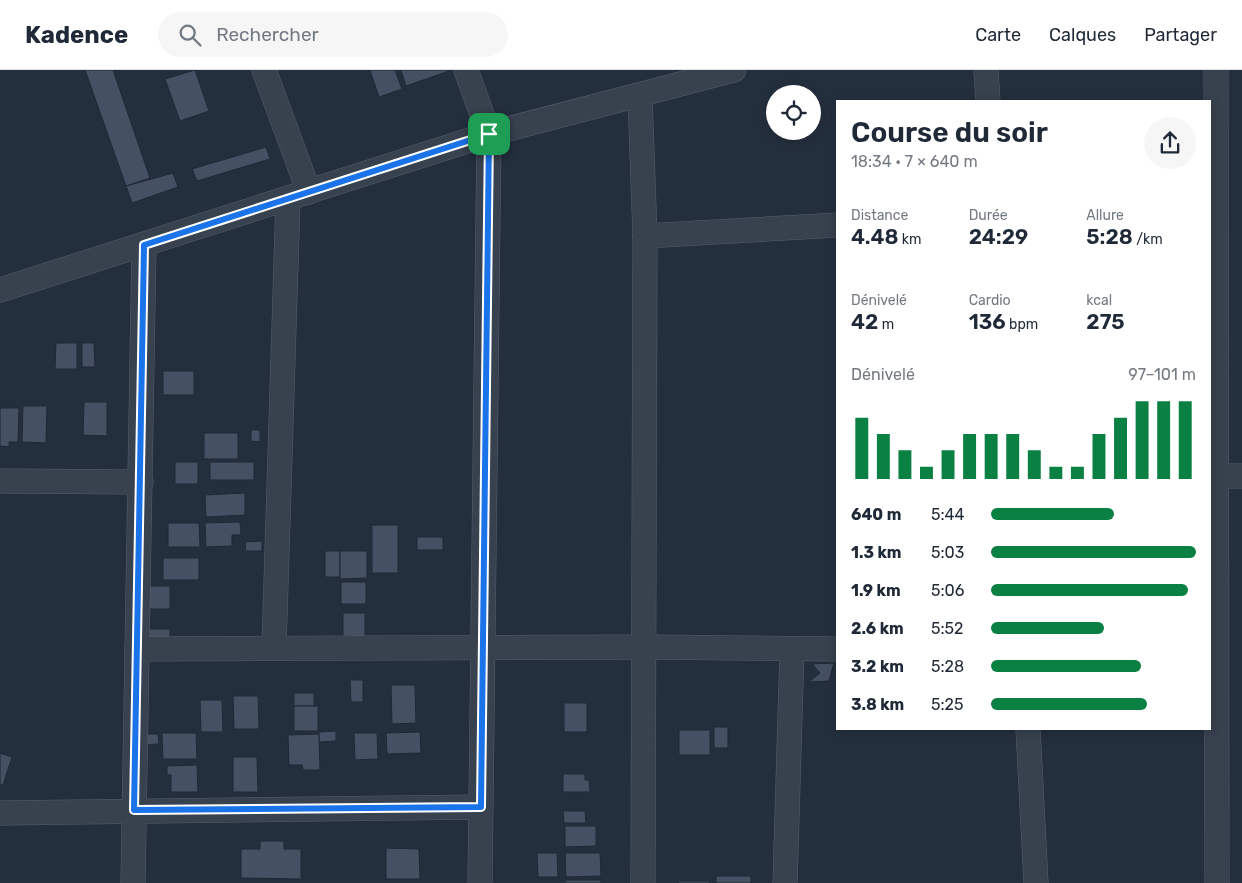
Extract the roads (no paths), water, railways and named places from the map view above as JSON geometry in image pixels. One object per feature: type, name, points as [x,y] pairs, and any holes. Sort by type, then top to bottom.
[{"type":"street","points":[[264,70],[298,195],[274,648]]},
{"type":"street","points":[[466,70],[489,134],[480,883]]},
{"type":"street","points":[[0,290],[489,134],[640,96],[661,80],[734,70]]},
{"type":"street","points":[[986,70],[988,100]]},
{"type":"street","points":[[1216,70],[1213,476],[1217,883]]},
{"type":"street","points":[[640,96],[645,236],[643,883]]},
{"type":"street","points":[[645,236],[836,225]]},
{"type":"street","points":[[133,883],[144,245]]},
{"type":"street","points":[[1213,476],[1242,476]]},
{"type":"street","points":[[0,481],[141,482]]},
{"type":"street","points":[[137,649],[645,647],[836,649]]},
{"type":"street","points":[[786,883],[792,650]]},
{"type":"street","points":[[1028,730],[1036,883]]},
{"type":"street","points":[[0,813],[481,807]]}]
